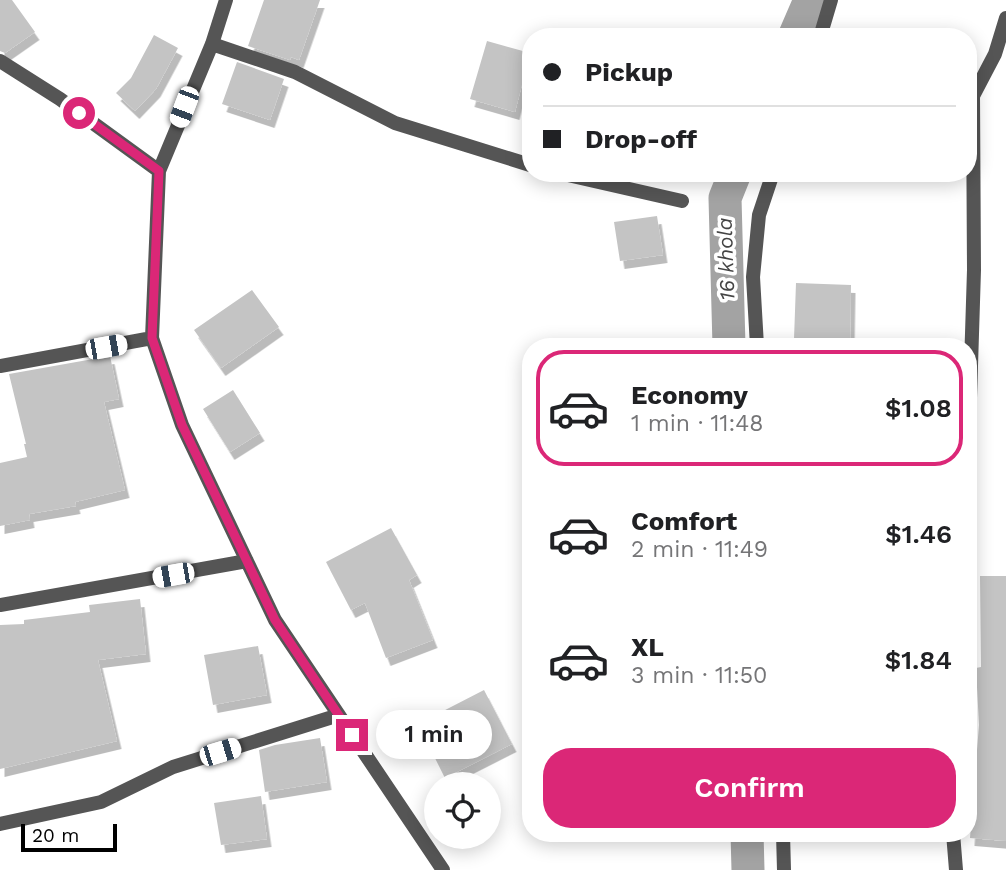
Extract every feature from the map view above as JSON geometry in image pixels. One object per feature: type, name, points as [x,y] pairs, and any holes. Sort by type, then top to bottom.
[{"type":"street","points":[[226,0],[212,44],[159,171],[152,338],[182,425],[275,620],[443,870]]},
{"type":"street","points":[[823,28],[831,0]]},
{"type":"street","points":[[977,90],[1001,54],[1006,18]]},
{"type":"street","points":[[212,44],[295,72],[395,123],[522,163]]},
{"type":"street","points":[[0,61],[60,99],[159,171]]},
{"type":"street","points":[[599,182],[682,201]]},
{"type":"street","points":[[757,338],[754,277],[759,215],[770,182]]},
{"type":"street","points":[[972,338],[973,182]]},
{"type":"street","points":[[0,366],[152,338]]},
{"type":"street","points":[[0,605],[247,561]]},
{"type":"street","points":[[0,824],[101,802],[173,767],[339,715]]},
{"type":"street","points":[[783,842],[784,870]]},
{"type":"street","points":[[954,842],[956,870]]},
{"type":"building","points":[[0,0],[12,0],[35,32],[5,53],[0,51]]},
{"type":"building","points":[[264,0],[320,0],[299,60],[291,57],[290,60],[248,46]]},
{"type":"building","points":[[154,35],[178,48],[156,89],[135,111],[116,93],[131,78]]},
{"type":"building","points":[[487,41],[522,51],[522,84],[515,112],[470,99]]},
{"type":"building","points":[[237,62],[284,79],[270,120],[222,104]]},
{"type":"building","points":[[657,216],[663,255],[620,261],[614,222]]},
{"type":"building","points":[[796,283],[851,285],[850,338],[794,338]]},
{"type":"building","points":[[252,290],[279,327],[221,368],[194,330]]},
{"type":"building","points":[[110,356],[119,399],[104,402],[125,490],[75,502],[76,506],[29,514],[30,520],[0,526],[0,463],[27,457],[9,374]]},
{"type":"building","points":[[233,390],[260,433],[230,452],[203,409]]},
{"type":"building","points":[[391,528],[417,575],[409,580],[433,640],[386,658],[365,603],[351,610],[326,562]]},
{"type":"building","points":[[980,576],[1006,576],[1006,841],[977,839],[977,668],[981,667]]},
{"type":"building","points":[[140,599],[146,654],[98,660],[117,741],[0,769],[0,625],[24,624],[24,620],[90,612],[89,605]]},
{"type":"building","points":[[258,646],[267,695],[213,705],[204,655]]},
{"type":"building","points":[[484,690],[512,744],[457,772],[442,772],[418,724]]},
{"type":"building","points":[[320,738],[327,782],[265,792],[259,750]]},
{"type":"building","points":[[261,796],[267,839],[221,845],[214,803]]},
{"type":"waterway","name":"16 khola","points":[[798,28],[810,0]]},
{"type":"waterway","name":"16 khola","points":[[729,338],[725,198],[731,182]]},
{"type":"waterway","name":"16 khola","points":[[747,842],[748,870]]},
{"type":"route","points":[[79,113],[159,171],[152,338],[182,425],[275,620],[352,735]]}]
